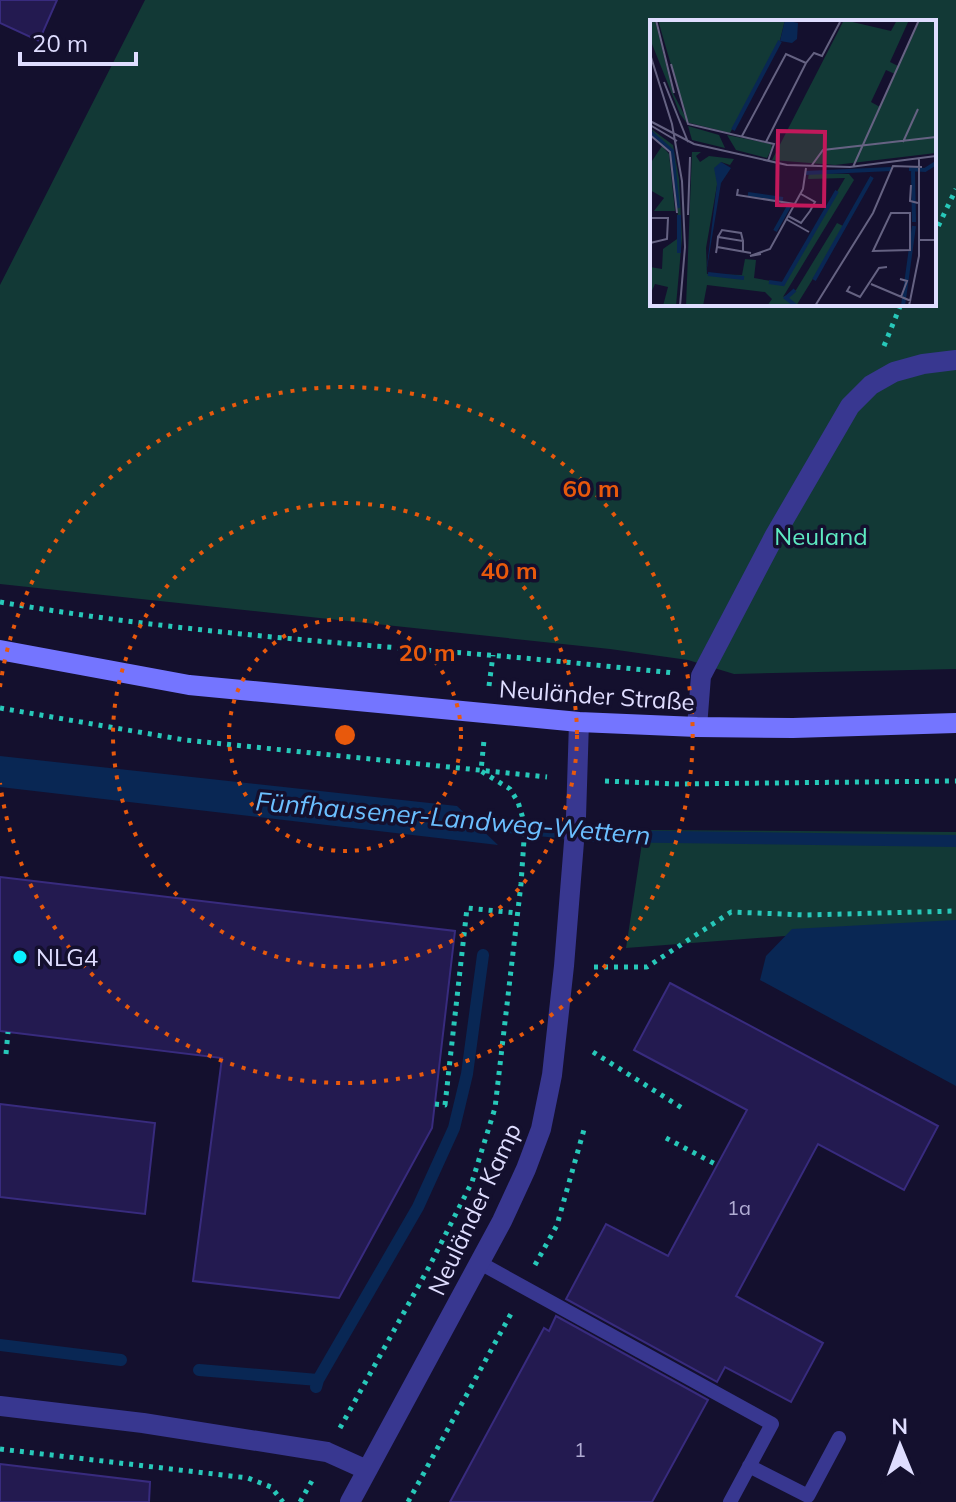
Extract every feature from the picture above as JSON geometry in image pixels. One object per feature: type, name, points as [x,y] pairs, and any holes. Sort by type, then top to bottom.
[{"type":"main road","name":"Neuländer Straße","points":[[0,650],[189,685],[579,722],[793,728],[956,723]]},
{"type":"street","points":[[697,727],[701,676],[775,535],[850,406],[871,385],[894,372],[956,360]]},
{"type":"street","name":"Neuländer Kamp","points":[[350,1502],[502,1221],[541,1129],[552,1075],[564,966],[579,722]]},
{"type":"street","points":[[0,1406],[143,1423],[327,1452],[367,1470]]},
{"type":"lane","points":[[480,1263],[772,1424],[730,1502]]},
{"type":"lane","points":[[749,1466],[808,1496],[839,1438]]},
{"type":"path","points":[[936,231],[956,189]]},
{"type":"path","points":[[0,602],[226,634],[493,655],[701,676]]},
{"type":"path","points":[[0,708],[185,740],[481,771]]},
{"type":"path","points":[[676,784],[956,781]]},
{"type":"path","points":[[300,1502],[472,1182],[495,1108],[521,884],[525,825],[518,802]]},
{"type":"path","points":[[435,1104],[445,1105],[467,908],[517,913]]},
{"type":"path","points":[[564,966],[647,967],[731,912],[806,915],[956,911]]},
{"type":"path","points":[[6,1054],[8,1032]]},
{"type":"path","points":[[593,1052],[682,1108]]},
{"type":"path","points":[[408,1502],[557,1225],[585,1126]]},
{"type":"path","points":[[666,1138],[717,1165]]},
{"type":"path","points":[[0,1449],[248,1478],[271,1487],[283,1502]]},
{"type":"green space","name":"Neuland","points":[[145,0],[956,0],[956,669],[734,674],[688,660],[610,649],[0,584],[0,285]]},
{"type":"green space","points":[[644,830],[956,832],[956,923],[626,948]]},
{"type":"water","points":[[0,756],[457,806],[498,845],[0,787]]},
{"type":"water","points":[[956,920],[956,1086],[760,980],[766,956],[792,929]]},
{"type":"building","points":[[0,0],[57,0],[39,41],[0,23]]},
{"type":"building","points":[[0,877],[455,931],[432,1128],[339,1298],[193,1281],[222,1058],[0,1031]]},
{"type":"building","points":[[670,983],[938,1126],[904,1190],[818,1144],[736,1296],[823,1343],[791,1402],[725,1367],[717,1382],[566,1299],[606,1224],[668,1256],[747,1110],[634,1050]]},
{"type":"building","points":[[0,1104],[155,1123],[145,1214],[0,1197]]},
{"type":"building","points":[[556,1316],[708,1400],[652,1502],[450,1502],[544,1328],[549,1331]]},
{"type":"building","points":[[0,1464],[150,1482],[149,1502],[0,1502]]},
{"type":"waterway","name":"Fünfhausener-Landweg-Wettern","points":[[460,822],[597,836],[956,841]]},
{"type":"waterway","points":[[316,1387],[418,1207],[454,1128],[467,1074],[483,955]]},
{"type":"waterway","points":[[0,1345],[121,1360]]},
{"type":"waterway","points":[[199,1370],[318,1380]]},
{"type":"place","name":"NLG4","points":[[20,957]]}]
